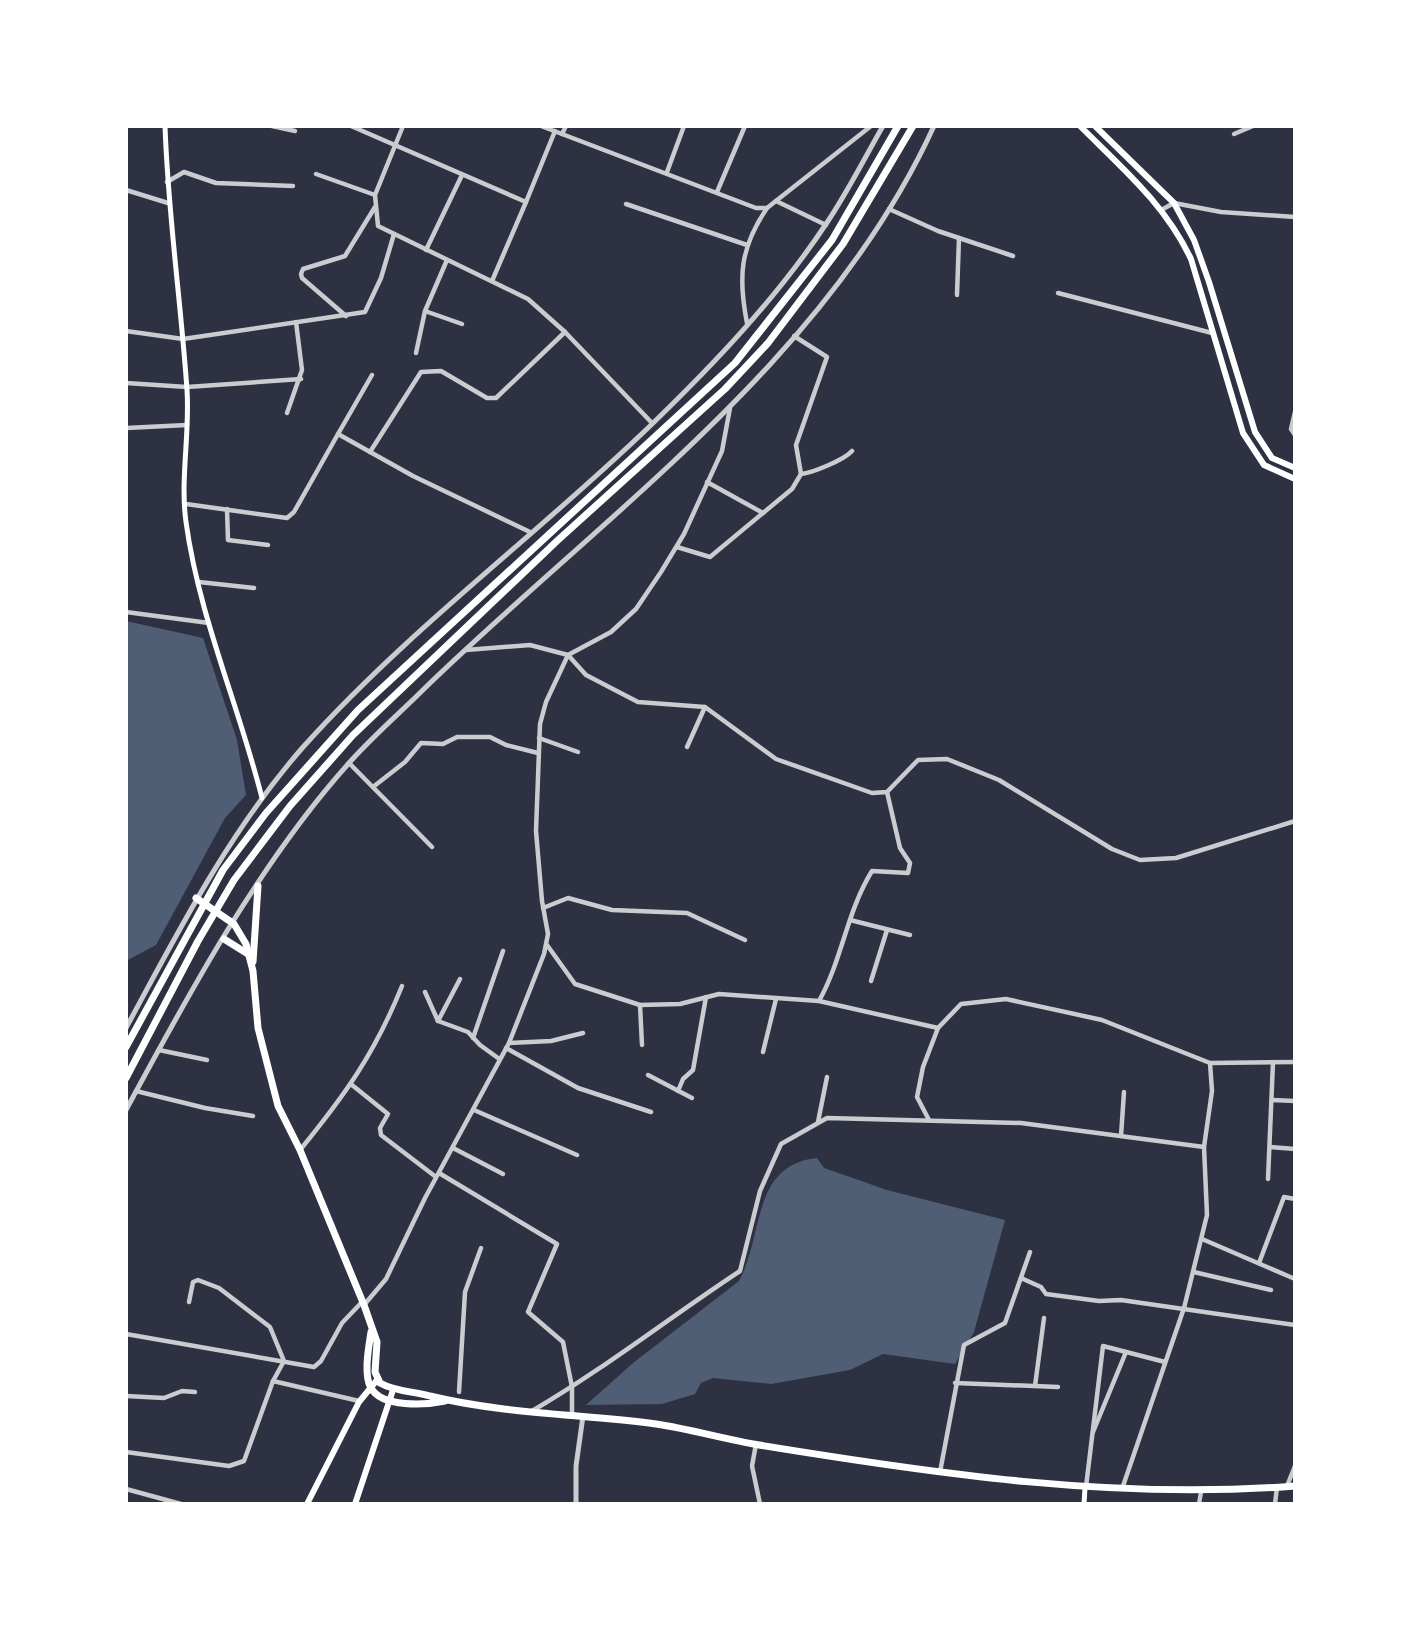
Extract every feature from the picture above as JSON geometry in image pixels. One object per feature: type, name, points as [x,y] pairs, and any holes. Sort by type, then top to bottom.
[{"type":"highway","points":[[126,1047],[223,870],[267,813],[358,710],[735,363],[832,240],[898,126]]},
{"type":"highway","points":[[126,1079],[198,941],[234,880],[290,806],[353,735],[558,540],[725,389],[768,343],[842,244],[913,126]]},
{"type":"highway","points":[[258,886],[253,971],[258,1028],[278,1106],[300,1150],[377,1342],[377,1380],[393,1390],[447,1401],[530,1412],[660,1424],[756,1444],[940,1473],[1122,1490],[1201,1492],[1291,1486]]},
{"type":"highway","points":[[196,898],[234,924],[253,971]]},
{"type":"highway","points":[[224,939],[248,954]]},
{"type":"highway","points":[[371,1328],[370,1387],[389,1400],[428,1404],[447,1401]]},
{"type":"main road","points":[[165,126],[168,203],[187,387],[186,521],[209,623],[246,734],[262,798]]},
{"type":"main road","points":[[1080,126],[1163,209],[1191,259],[1250,448],[1271,470],[1295,478]]},
{"type":"main road","points":[[1095,126],[1174,203],[1194,240],[1206,272],[1255,432],[1272,458],[1295,468]]},
{"type":"main road","points":[[307,1504],[359,1402],[377,1380]]},
{"type":"main road","points":[[355,1504],[393,1390]]},
{"type":"main road","points":[[1084,1504],[1086,1488]]},
{"type":"street","points":[[272,126],[295,131]]},
{"type":"street","points":[[351,126],[526,202]]},
{"type":"street","points":[[402,126],[375,195],[378,226],[528,299],[565,331],[652,423]]},
{"type":"street","points":[[541,126],[667,172],[755,208],[767,208]]},
{"type":"street","points":[[562,134],[566,126]]},
{"type":"street","points":[[667,172],[684,126]]},
{"type":"street","points":[[717,192],[745,126]]},
{"type":"street","points":[[747,323],[740,288],[747,246],[767,208],[871,126]]},
{"type":"street","points":[[126,1028],[196,898],[262,798],[304,746],[386,664],[652,423],[747,323],[826,225],[883,126]]},
{"type":"street","points":[[126,1110],[224,939],[258,886],[349,762],[465,650],[730,408],[832,290],[890,209],[917,163],[934,126]]},
{"type":"street","points":[[1234,134],[1253,126]]},
{"type":"street","points":[[492,281],[555,131]]},
{"type":"street","points":[[167,182],[184,172],[216,183],[293,186]]},
{"type":"street","points":[[316,174],[375,195]]},
{"type":"street","points":[[426,250],[462,175]]},
{"type":"street","points":[[126,190],[168,203]]},
{"type":"street","points":[[776,201],[826,225]]},
{"type":"street","points":[[1163,209],[1174,203],[1221,212],[1295,217]]},
{"type":"street","points":[[626,204],[747,246]]},
{"type":"street","points":[[346,316],[302,278],[301,274],[303,269],[345,256],[375,206]]},
{"type":"street","points":[[890,209],[959,238],[1013,256]]},
{"type":"street","points":[[126,331],[183,339],[346,316],[369,309],[394,234]]},
{"type":"street","points":[[957,295],[959,238]]},
{"type":"street","points":[[416,353],[425,311],[447,260]]},
{"type":"street","points":[[1058,293],[1212,333]]},
{"type":"street","points":[[425,311],[462,324]]},
{"type":"street","points":[[287,413],[301,379],[302,360],[296,322]]},
{"type":"street","points":[[370,452],[421,372],[441,371],[487,398],[496,398],[565,331]]},
{"type":"street","points":[[677,547],[710,558],[792,489],[801,474],[796,445],[827,358],[793,335]]},
{"type":"street","points":[[186,504],[291,516],[372,375]]},
{"type":"street","points":[[126,383],[187,387],[301,379]]},
{"type":"street","points":[[126,1341],[126,1334],[314,1367],[321,1361],[342,1323],[386,1279],[498,1058],[508,1045],[546,944],[548,934],[536,831],[539,738],[546,702],[568,655],[611,632],[636,609],[677,547],[722,451],[730,408]]},
{"type":"street","points":[[1295,412],[1291,429],[1295,435]]},
{"type":"street","points":[[126,428],[187,425]]},
{"type":"street","points":[[338,434],[413,476],[530,532]]},
{"type":"street","points":[[801,474],[815,471],[824,464],[839,462],[852,451]]},
{"type":"street","points":[[707,482],[764,513]]},
{"type":"street","points":[[227,509],[228,540],[268,545]]},
{"type":"street","points":[[198,582],[254,588]]},
{"type":"street","points":[[126,612],[209,623]]},
{"type":"street","points":[[465,650],[530,645],[568,655],[586,675],[638,702],[705,707],[776,759],[872,793],[887,792],[918,760],[947,760],[999,780],[1112,849],[1140,860],[1176,858],[1295,821]]},
{"type":"street","points":[[687,747],[705,707]]},
{"type":"street","points":[[373,787],[405,762],[421,743],[443,744],[457,737],[490,737],[506,745],[538,753]]},
{"type":"street","points":[[539,738],[578,752]]},
{"type":"street","points":[[349,762],[432,847]]},
{"type":"street","points":[[819,1001],[855,903],[872,871],[908,873],[910,863],[901,848],[887,792]]},
{"type":"street","points":[[543,908],[568,898],[612,910],[687,913],[745,940]]},
{"type":"street","points":[[850,920],[910,935]]},
{"type":"street","points":[[871,981],[887,930]]},
{"type":"street","points":[[546,944],[575,984],[640,1005],[680,1003],[719,994],[819,1001],[938,1028]]},
{"type":"street","points":[[473,1038],[503,951]]},
{"type":"street","points":[[438,1021],[460,979]]},
{"type":"street","points":[[300,1150],[352,1085],[385,1030],[402,986]]},
{"type":"street","points":[[425,992],[438,1021],[468,1032],[498,1058]]},
{"type":"street","points":[[678,1091],[683,1079],[693,1070],[706,997]]},
{"type":"street","points":[[763,1052],[776,999]]},
{"type":"street","points":[[929,1121],[917,1097],[923,1067],[938,1028],[961,1004],[1006,999],[1102,1020],[1210,1063],[1295,1062]]},
{"type":"street","points":[[640,1005],[642,1045]]},
{"type":"street","points":[[508,1045],[551,1041],[583,1033]]},
{"type":"street","points":[[508,1045],[578,1088],[651,1112]]},
{"type":"street","points":[[159,1050],[207,1060]]},
{"type":"street","points":[[1269,1179],[1273,1062]]},
{"type":"street","points":[[1122,1490],[1184,1308],[1207,1215],[1203,1147],[1212,1091],[1210,1063]]},
{"type":"street","points":[[648,1075],[692,1098]]},
{"type":"street","points":[[818,1123],[827,1077]]},
{"type":"street","points":[[352,1085],[388,1114],[380,1128],[381,1135],[438,1175],[557,1244],[528,1312],[563,1342],[572,1387],[572,1415]]},
{"type":"street","points":[[136,1091],[205,1108],[253,1115]]},
{"type":"street","points":[[1121,1136],[1124,1092]]},
{"type":"street","points":[[1272,1100],[1295,1101]]},
{"type":"street","points":[[474,1110],[577,1155]]},
{"type":"street","points":[[530,1412],[572,1387],[652,1329],[740,1271],[760,1191],[781,1144],[827,1118],[1021,1123],[1203,1147]]},
{"type":"street","points":[[1270,1147],[1295,1149]]},
{"type":"street","points":[[453,1148],[503,1174]]},
{"type":"street","points":[[1259,1264],[1284,1197],[1295,1199]]},
{"type":"street","points":[[1202,1238],[1295,1279]]},
{"type":"street","points":[[459,1392],[465,1292],[481,1248]]},
{"type":"street","points":[[940,1473],[964,1345],[967,1341],[1002,1328],[1030,1252]]},
{"type":"street","points":[[1194,1272],[1271,1290]]},
{"type":"street","points":[[1021,1278],[1041,1287],[1046,1294],[1184,1308],[1295,1325]]},
{"type":"street","points":[[189,1302],[195,1280],[219,1288],[270,1327],[284,1361]]},
{"type":"street","points":[[1035,1386],[1044,1318]]},
{"type":"street","points":[[1086,1488],[1101,1350],[1107,1346],[1165,1362]]},
{"type":"street","points":[[1090,1440],[1126,1352]]},
{"type":"street","points":[[126,1452],[229,1466],[244,1461],[273,1381],[284,1361]]},
{"type":"street","points":[[273,1381],[359,1402]]},
{"type":"street","points":[[955,1383],[1058,1387]]},
{"type":"street","points":[[126,1396],[164,1398],[182,1391],[195,1392]]},
{"type":"street","points":[[576,1504],[576,1466],[583,1416]]},
{"type":"street","points":[[756,1444],[752,1466],[760,1504]]},
{"type":"street","points":[[1291,1486],[1295,1466]]},
{"type":"street","points":[[1275,1504],[1277,1487]]},
{"type":"street","points":[[126,1489],[181,1504]]},
{"type":"street","points":[[1199,1504],[1201,1492]]},
{"type":"water","points":[[126,621],[203,638],[237,740],[246,795],[225,818],[156,945],[126,961]]},
{"type":"water","points":[[817,1158],[824,1168],[887,1190],[1005,1220],[974,1332],[955,1364],[883,1354],[850,1370],[771,1384],[713,1378],[701,1383],[695,1394],[662,1404],[586,1405],[633,1363],[739,1281],[770,1188],[780,1174],[796,1163]]}]
